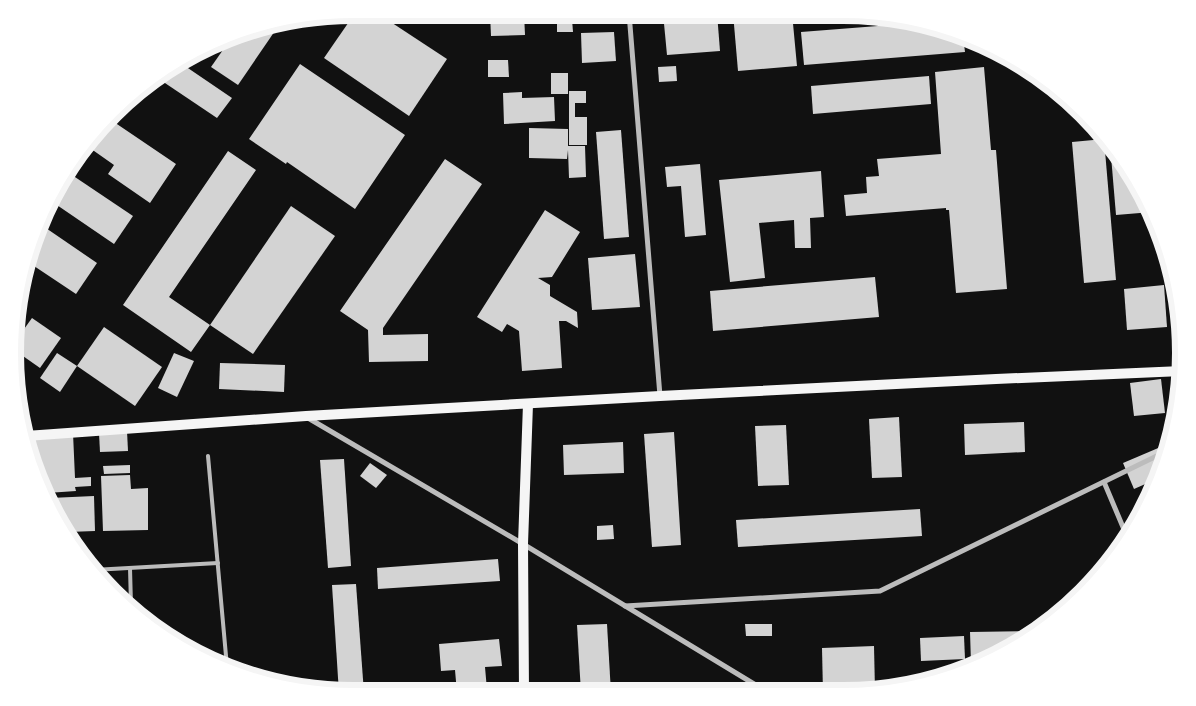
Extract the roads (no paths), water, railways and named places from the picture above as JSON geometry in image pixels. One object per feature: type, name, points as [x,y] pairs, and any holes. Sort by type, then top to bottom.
[{"type":"main road","points":[[32,436],[306,416],[660,396],[1174,371]]},
{"type":"main road","points":[[524,685],[523,544],[528,404]]},
{"type":"street","points":[[630,21],[660,396]]},
{"type":"street","points":[[306,416],[757,685]]},
{"type":"street","points":[[625,606],[880,591],[1158,455]]},
{"type":"street","points":[[1104,482],[1124,529]]},
{"type":"lane","points":[[208,456],[226,659]]},
{"type":"lane","points":[[102,570],[218,563]]},
{"type":"lane","points":[[130,568],[131,599]]}]
